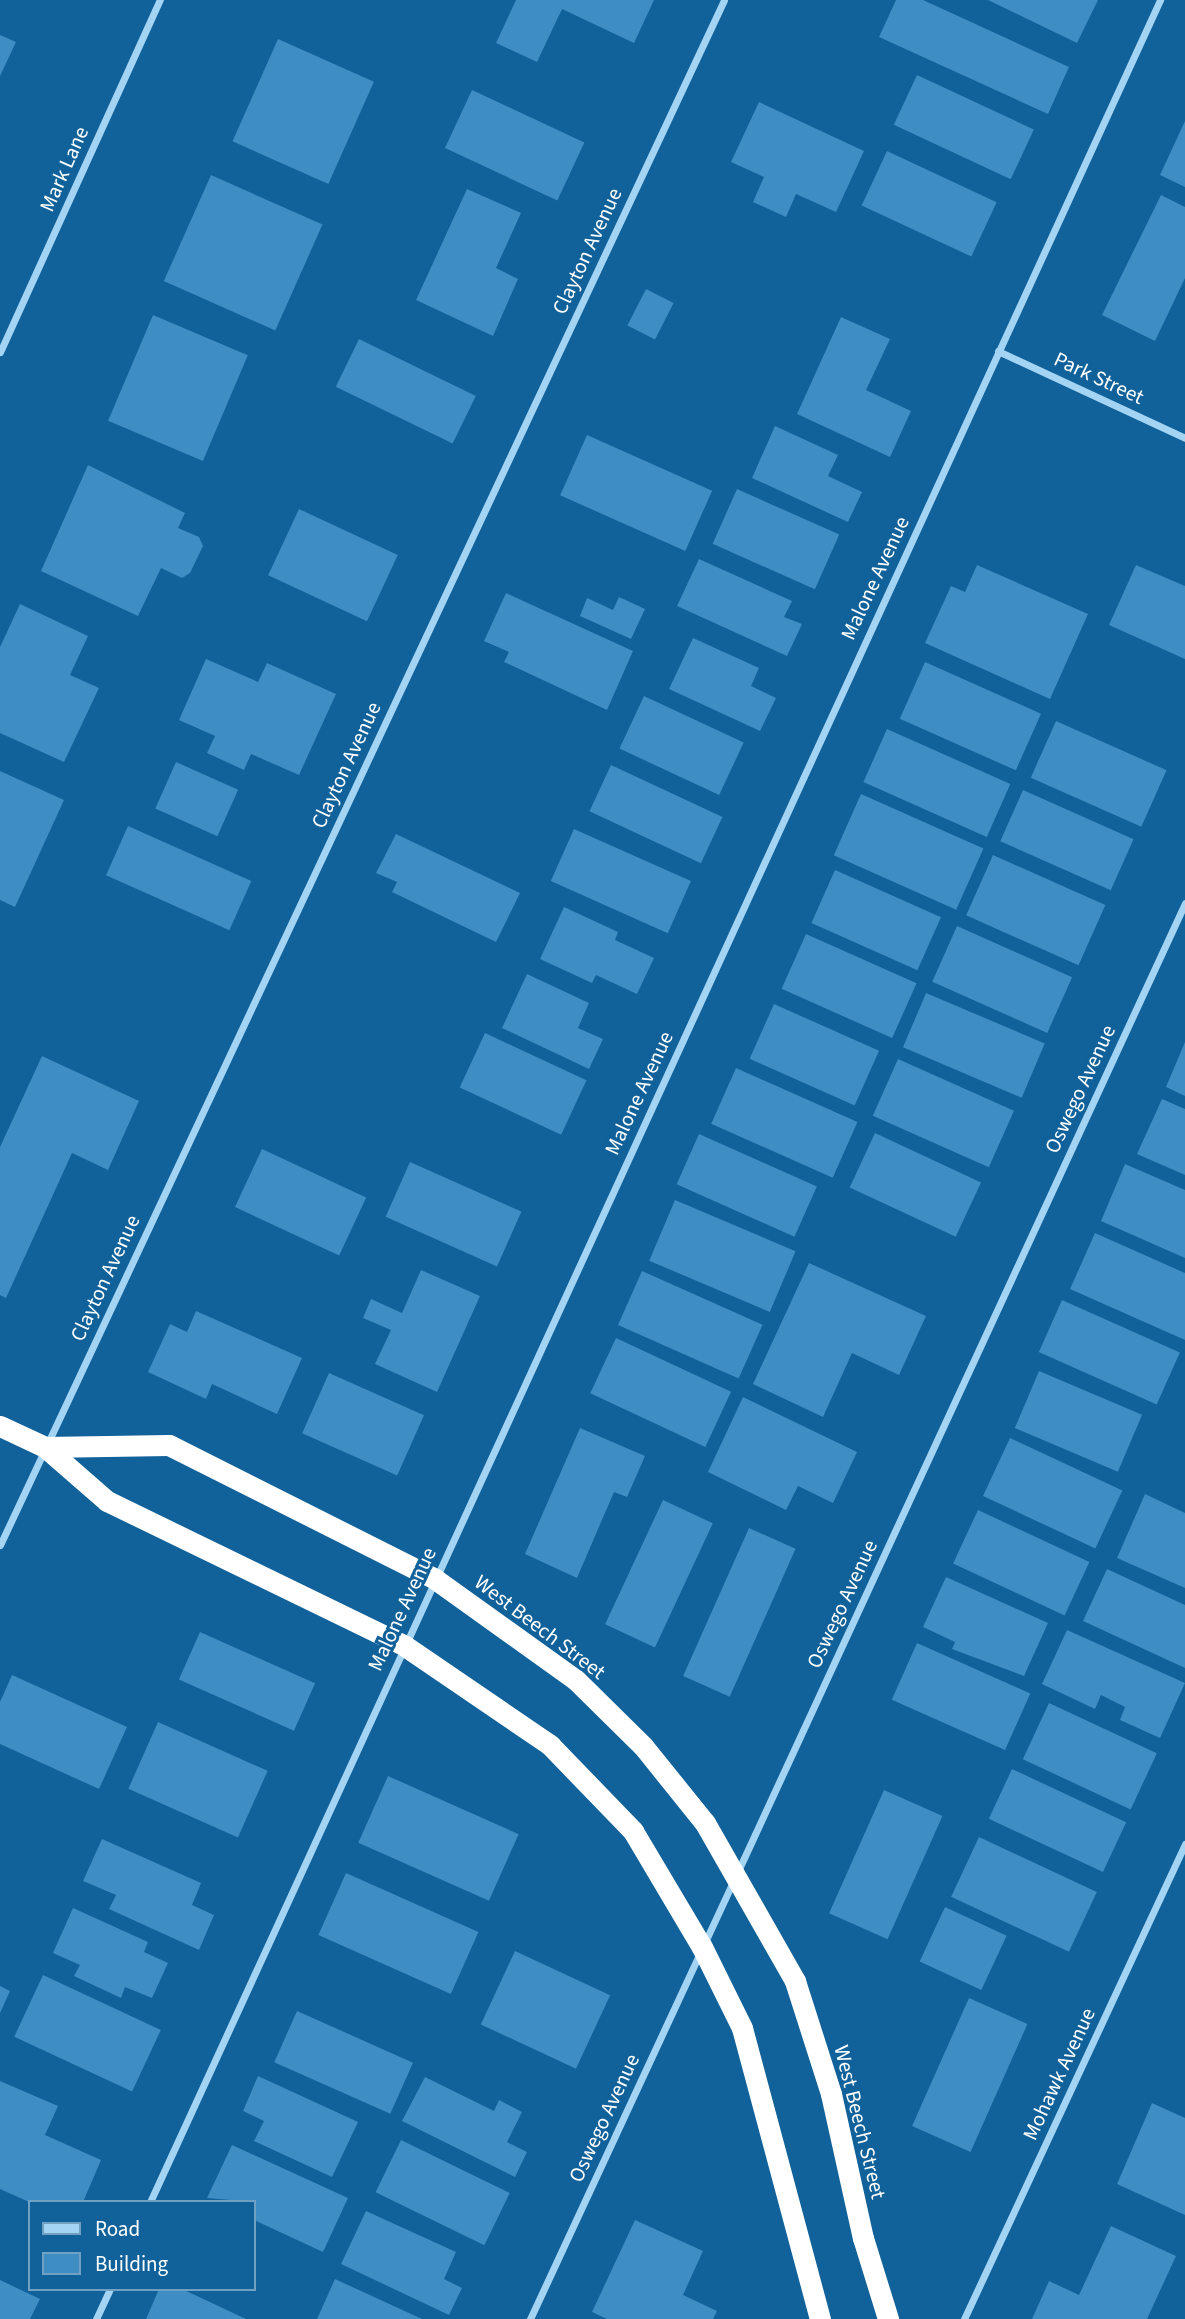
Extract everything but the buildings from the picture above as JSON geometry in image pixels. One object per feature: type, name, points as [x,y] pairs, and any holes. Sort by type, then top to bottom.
[{"type":"highway","name":"West Beech Street","points":[[0,1426],[45,1447],[107,1501],[405,1646],[550,1745],[632,1831],[702,1947],[741,2028],[820,2319]]},
{"type":"highway","name":"West Beech Street","points":[[45,1447],[169,1445],[435,1578],[576,1680],[651,1756],[705,1823],[737,1873],[795,1981],[831,2094],[863,2238],[888,2319]]},
{"type":"street","name":"Mark Lane","points":[[0,352],[160,0]]},
{"type":"street","name":"Clayton Avenue","points":[[0,1545],[724,0]]},
{"type":"street","name":"Malone Avenue","points":[[151,2200],[1160,0]]},
{"type":"street","name":"Park Street","points":[[998,351],[1185,438]]},
{"type":"street","name":"Oswego Avenue","points":[[530,2319],[1185,903]]},
{"type":"street","name":"Mohawk Avenue","points":[[964,2319],[1185,1844]]},
{"type":"street","points":[[96,2319],[109,2291]]}]
